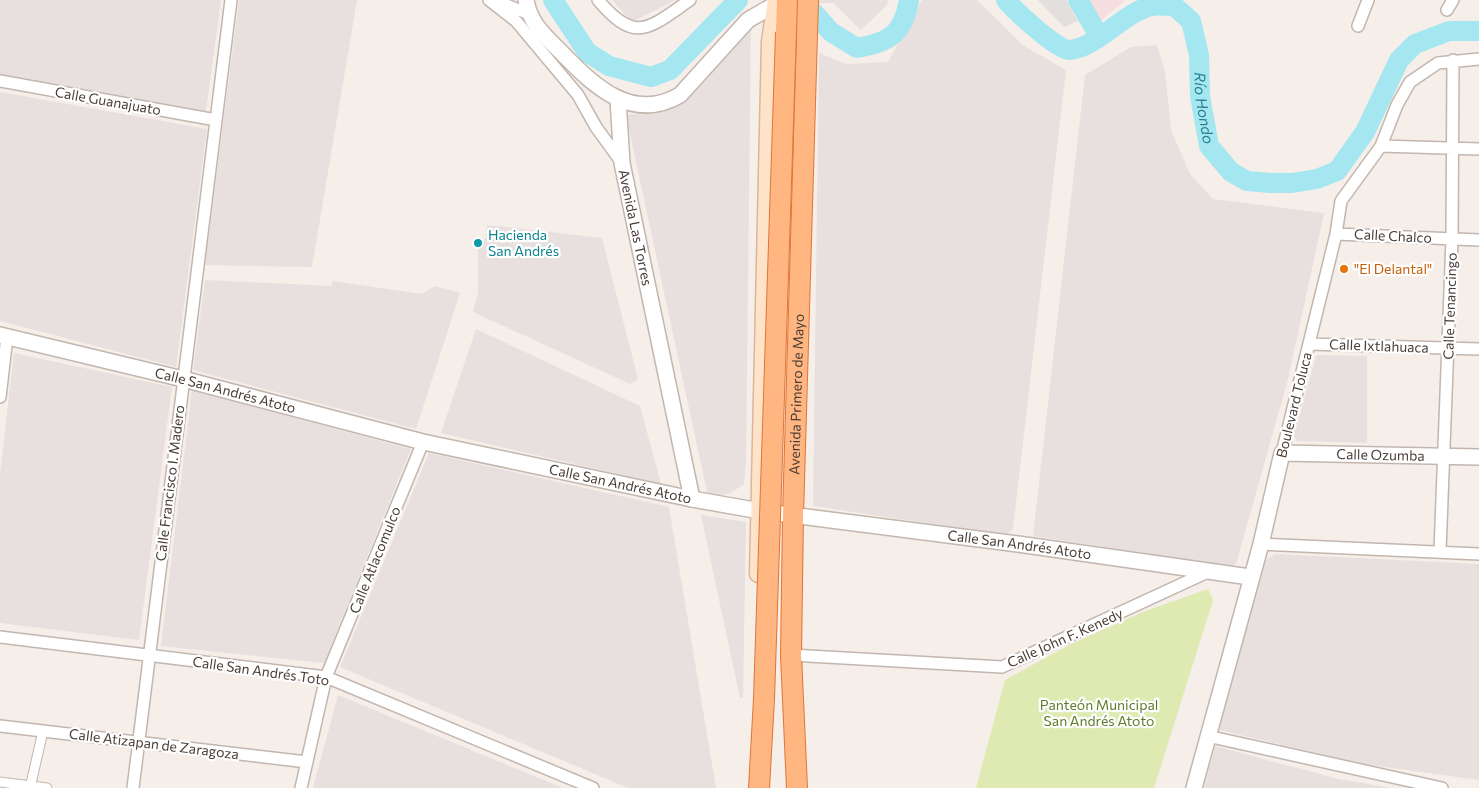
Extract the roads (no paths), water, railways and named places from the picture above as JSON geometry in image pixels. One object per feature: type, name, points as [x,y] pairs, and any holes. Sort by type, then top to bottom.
[{"type":"highway","name":"Avenida Primero de Mayo","points":[[797,788],[791,655],[798,284],[808,0]]},
{"type":"highway","name":"Avenida Primero de Mayo","points":[[759,787],[764,699],[786,32],[779,2]]},
{"type":"highway","points":[[765,284],[774,294],[781,295],[788,293],[798,284]]},
{"type":"main road","name":"Avenida Primero de Mayo","points":[[762,733],[756,710],[756,698],[770,42],[779,2]]},
{"type":"street","name":"Calle Francisco I. Madero","points":[[133,788],[231,0]]},
{"type":"street","name":"Avenida Las Torres","points":[[489,0],[516,21],[572,87],[596,127],[622,163],[692,499]]},
{"type":"street","points":[[496,0],[528,7],[538,29],[597,86],[618,99],[652,105],[667,103],[680,95],[748,20],[779,2]]},
{"type":"street","points":[[598,0],[615,20],[633,28],[654,24],[690,0]]},
{"type":"street","points":[[1358,26],[1368,0]]},
{"type":"street","name":"Boulevard Toluca","points":[[1194,788],[1250,577],[1261,544],[1336,234],[1341,201],[1381,146],[1410,82],[1438,63],[1453,60],[1479,59]]},
{"type":"street","name":"Calle Tenancingo","points":[[1440,551],[1452,239],[1453,60]]},
{"type":"street","name":"Calle Guanajuato","points":[[0,82],[216,120]]},
{"type":"street","points":[[618,99],[622,163]]},
{"type":"street","points":[[1381,146],[1479,149]]},
{"type":"street","name":"Calle Chalco","points":[[1336,234],[1479,240]]},
{"type":"street","points":[[0,396],[3,336]]},
{"type":"street","name":"Calle San Andrés Atoto","points":[[3,336],[183,379],[423,442],[733,507],[1018,544],[1250,577]]},
{"type":"street","name":"Calle Ixtlahuaca","points":[[1309,344],[1479,349]]},
{"type":"street","name":"Calle Atlacomulco","points":[[301,788],[326,677],[423,442]]},
{"type":"street","name":"Calle Ozumba","points":[[1282,452],[1479,457]]},
{"type":"street","points":[[733,507],[747,500],[760,486]]},
{"type":"street","points":[[1261,544],[1479,554]]},
{"type":"street","name":"Calle John F. Kenedy","points":[[791,655],[1002,667],[1210,571]]},
{"type":"street","name":"Calle San Andrés Toto","points":[[0,637],[326,677],[593,788]]},
{"type":"street","name":"Calle Atizapan de Zaragoza","points":[[0,726],[307,762]]},
{"type":"street","points":[[30,787],[44,731]]},
{"type":"street","points":[[1207,736],[1442,788]]},
{"type":"street","points":[[0,782],[46,788]]},
{"type":"waterway","name":"Río Hondo","points":[[553,0],[587,52],[609,66],[651,77],[670,70],[738,0]]},
{"type":"waterway","name":"Río Hondo","points":[[812,11],[831,32],[857,48],[878,43],[893,35],[903,21],[909,0]]},
{"type":"waterway","name":"Río Hondo","points":[[1006,0],[1046,37],[1055,44],[1069,50],[1090,43],[1141,10],[1151,6],[1174,6],[1191,21],[1199,55],[1200,96],[1209,146],[1231,172],[1247,181],[1270,183],[1292,183],[1317,179],[1337,171],[1365,132],[1399,60],[1415,44],[1449,31],[1479,31]]},
{"type":"waterway","points":[[1078,0],[1099,36]]},
{"type":"place","name":"Hacienda San Andrés","points":[[478,243]]},
{"type":"place","name":"\"El Delantal\"","points":[[1344,269]]},
{"type":"park label","name":"Panteón Municipal San Andrés Atoto","points":[[1099,714]]}]
